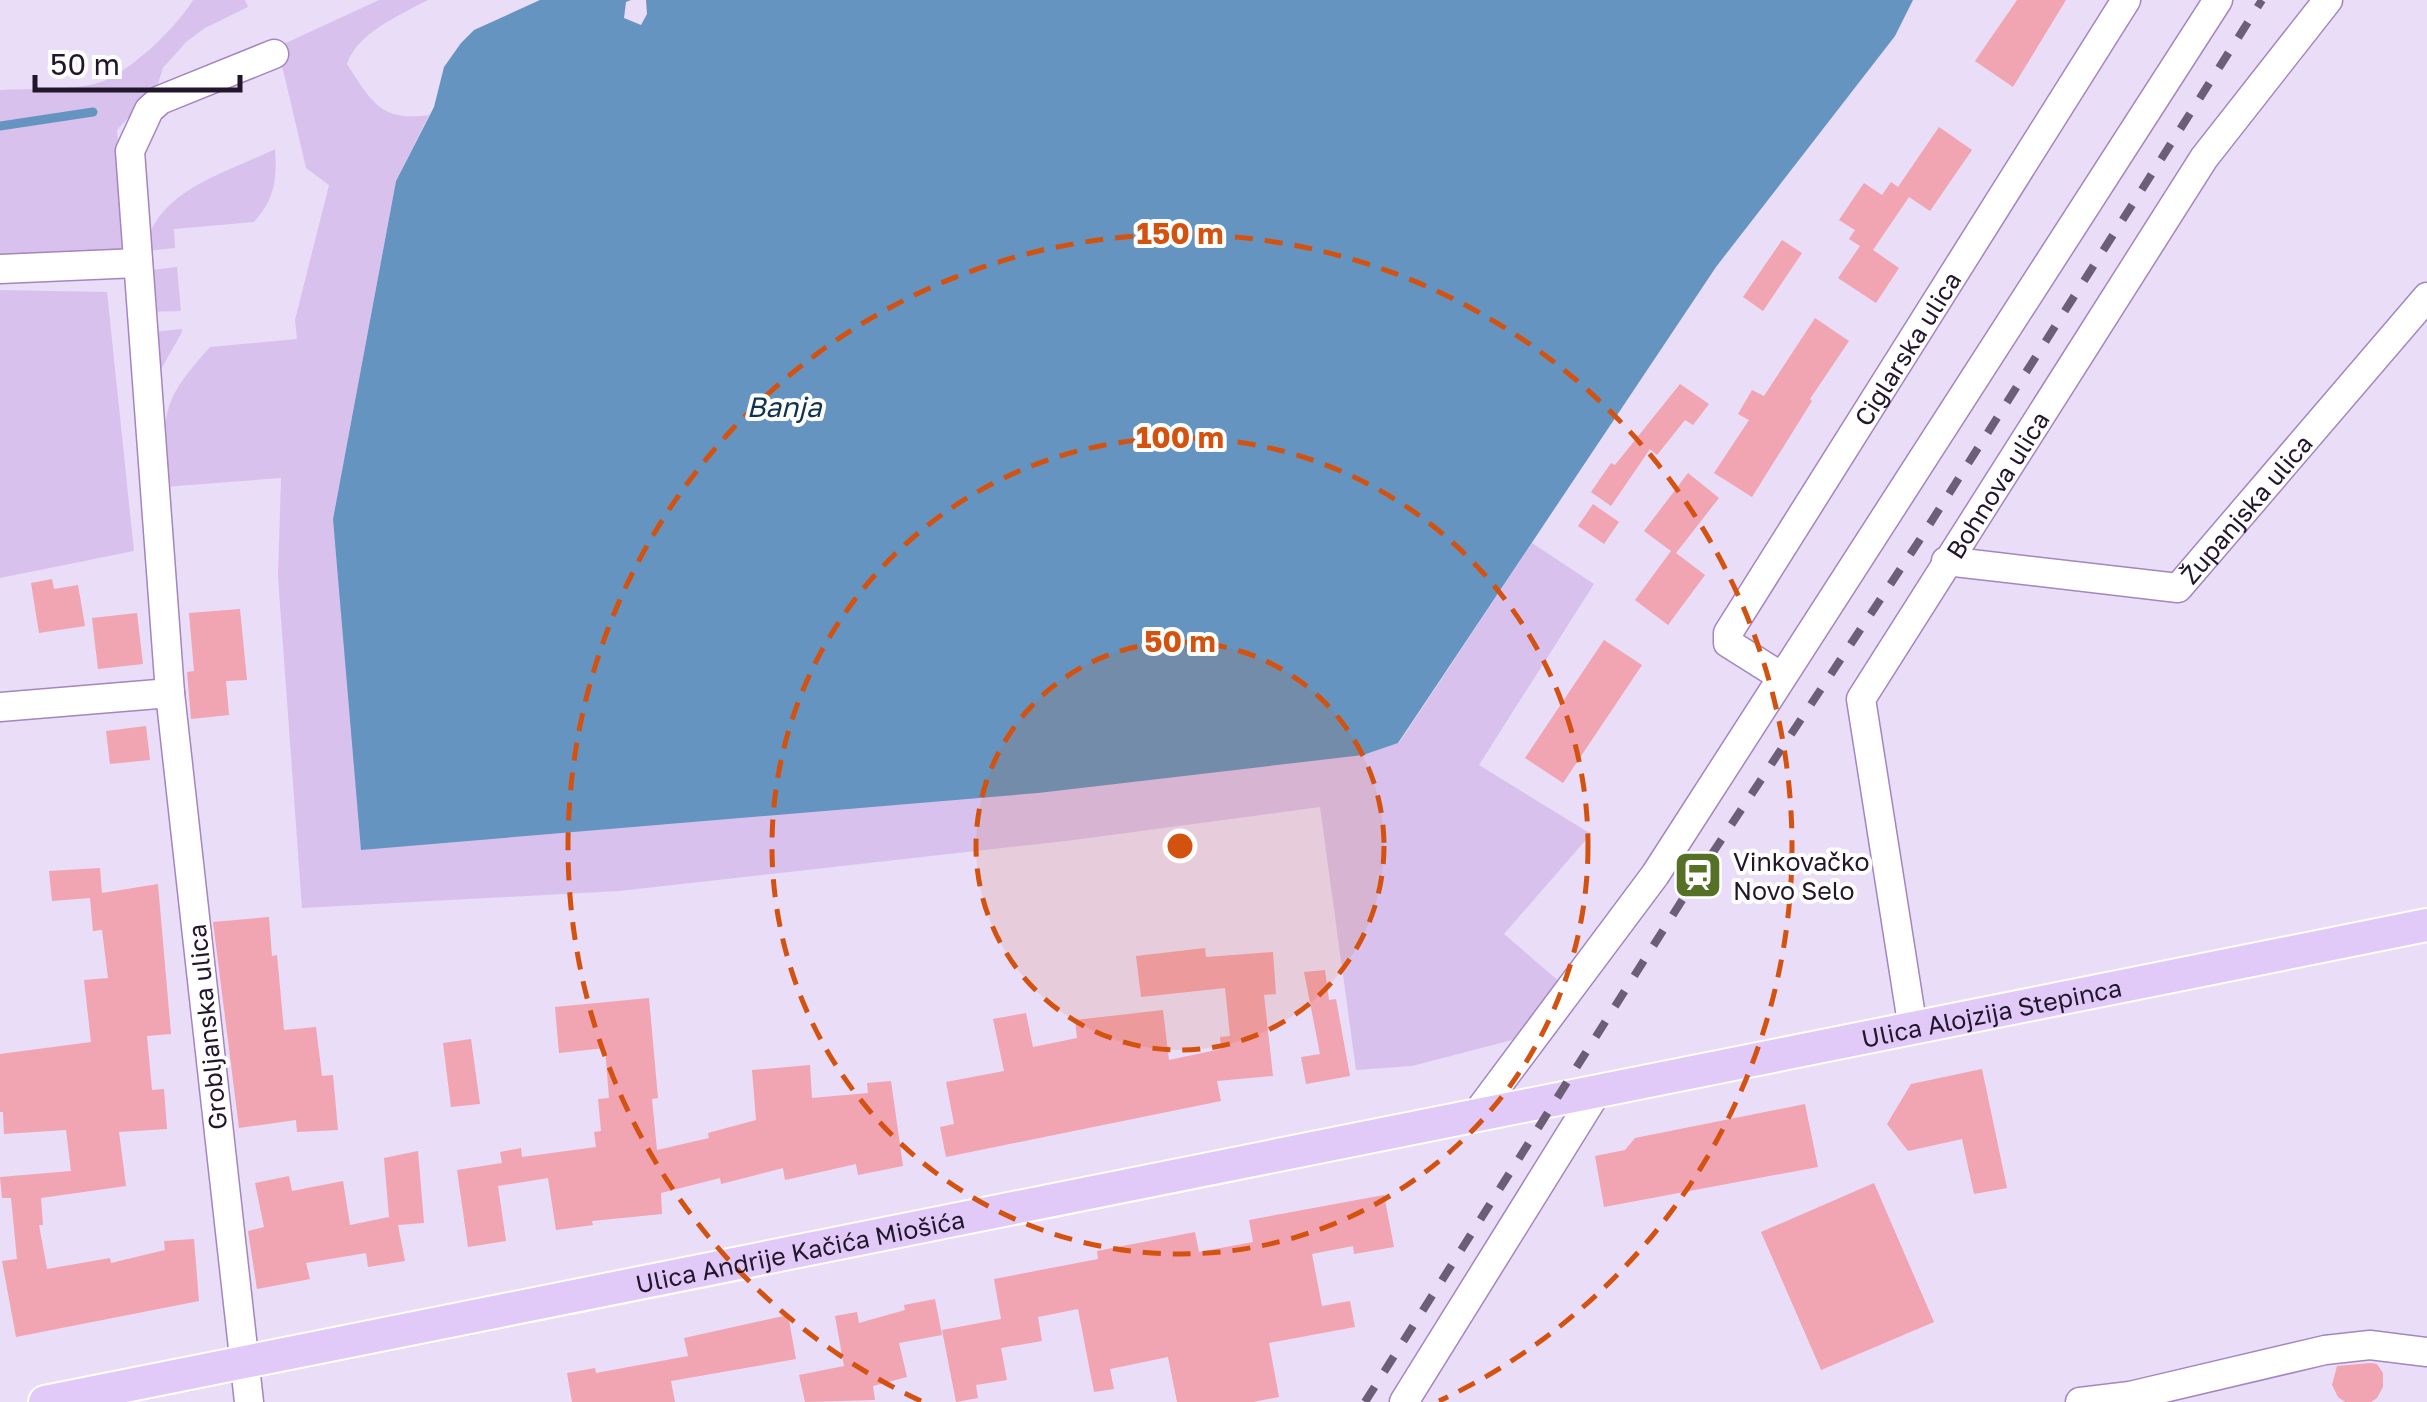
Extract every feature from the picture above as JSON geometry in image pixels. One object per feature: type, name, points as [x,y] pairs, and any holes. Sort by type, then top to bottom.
[{"type":"main road","name":"Ulica Alojzija Stepinca","points":[[1555,1101],[2427,925]]},
{"type":"main road","name":"Ulica Andrije Kačića Miošića","points":[[45,1402],[1555,1101]]},
{"type":"street","name":"Ciglarska ulica","points":[[1782,677],[1728,643],[1728,633],[2126,0]]},
{"type":"street","points":[[1476,1116],[1656,874],[2218,0]]},
{"type":"street","name":"Bohnova ulica","points":[[1914,1030],[1861,698],[2204,158],[2328,0]]},
{"type":"street","name":"Grobljanska ulica","points":[[248,1402],[170,693],[130,150],[149,110],[160,100],[274,54]]},
{"type":"street","points":[[0,269],[138,263]]},
{"type":"street","name":"Županjska ulica","points":[[1946,561],[2178,588],[2427,297]]},
{"type":"street","points":[[0,707],[170,693]]},
{"type":"street","points":[[1404,1402],[1596,1093]]},
{"type":"street","points":[[2080,1402],[2130,1396],[2325,1350],[2370,1346],[2427,1352]]},
{"type":"shaded area","points":[[193,0],[245,0],[248,7],[186,42],[163,68],[157,87],[117,130],[127,248],[123,253],[0,263],[0,90],[71,88],[106,80],[149,50]]},
{"type":"shaded area","points":[[379,0],[428,0],[370,34],[347,64],[380,107],[400,115],[429,115],[396,181],[333,519],[1399,743],[1532,543],[1594,584],[1479,765],[1591,834],[1504,934],[1567,988],[1533,1025],[1512,1040],[1412,1066],[1356,1070],[1320,807],[1066,841],[619,891],[302,908],[278,577],[281,478],[164,487],[165,426],[173,397],[210,347],[297,339],[295,320],[329,185],[306,168],[275,48]]},
{"type":"shaded area","points":[[275,149],[273,188],[254,222],[174,229],[175,248],[146,251],[151,230],[177,198]]},
{"type":"shaded area","points":[[177,267],[181,311],[148,312],[151,270]]},
{"type":"shaded area","points":[[0,290],[107,292],[134,551],[0,578]]},
{"type":"shaded area","points":[[152,332],[182,332],[155,380]]},
{"type":"water","name":"Banja","points":[[540,0],[631,0],[626,2],[624,18],[641,25],[647,14],[646,0],[1913,0],[1895,36],[1716,267],[1398,743],[1363,755],[1038,793],[361,850],[333,519],[396,181],[434,107],[444,67],[461,43],[474,30]]},
{"type":"building","points":[[2017,0],[2066,0],[2013,87],[1975,61]]},
{"type":"building","points":[[1939,127],[1972,150],[1930,211],[1909,197],[1873,250],[1899,268],[1876,303],[1838,278],[1860,246],[1849,239],[1855,230],[1839,220],[1864,183],[1882,195],[1891,182],[1898,187]]},
{"type":"building","points":[[1782,240],[1802,253],[1763,311],[1743,297]]},
{"type":"building","points":[[1815,318],[1849,341],[1752,497],[1714,473],[1749,420],[1738,414],[1752,390],[1764,396]]},
{"type":"building","points":[[1680,384],[1709,404],[1693,425],[1685,420],[1657,455],[1650,449],[1611,506],[1591,492],[1611,463],[1615,465]]},
{"type":"building","points":[[1688,473],[1719,498],[1676,553],[1705,575],[1668,625],[1635,600],[1671,551],[1644,531]]},
{"type":"building","points":[[1593,504],[1619,522],[1604,544],[1578,526]]},
{"type":"building","points":[[52,579],[54,589],[78,585],[85,626],[39,633],[31,583]]},
{"type":"building","points":[[240,609],[247,680],[226,681],[229,715],[191,719],[187,672],[194,671],[189,613]]},
{"type":"building","points":[[137,613],[143,664],[98,669],[92,618]]},
{"type":"building","points":[[1604,640],[1642,665],[1563,783],[1525,758]]},
{"type":"building","points":[[146,726],[150,760],[110,764],[106,731]]},
{"type":"building","points":[[100,868],[102,893],[158,884],[171,1034],[147,1036],[152,1090],[164,1089],[167,1129],[119,1132],[126,1186],[41,1198],[43,1225],[39,1225],[47,1269],[110,1258],[111,1263],[165,1250],[164,1241],[194,1239],[199,1301],[16,1337],[2,1261],[17,1259],[11,1198],[2,1198],[0,1177],[71,1171],[66,1130],[4,1134],[0,1054],[91,1042],[84,980],[108,978],[102,930],[93,931],[90,898],[52,901],[49,871]]},
{"type":"building","points":[[269,917],[284,1030],[316,1027],[322,1076],[333,1075],[338,1130],[297,1132],[296,1120],[239,1128],[213,922]]},
{"type":"building","points":[[1205,948],[1206,957],[1273,952],[1276,994],[1264,995],[1273,1076],[1217,1081],[1221,1101],[946,1157],[940,1127],[954,1124],[946,1082],[1004,1071],[993,1019],[1026,1013],[1033,1047],[1077,1038],[1075,1020],[1163,1010],[1169,1060],[1221,1049],[1220,1037],[1230,1036],[1225,988],[1141,997],[1136,956]]},
{"type":"building","points":[[1325,970],[1329,1000],[1336,999],[1350,1076],[1306,1084],[1301,1057],[1320,1054],[1304,972]]},
{"type":"building","points":[[649,998],[658,1098],[652,1099],[657,1150],[709,1138],[708,1133],[756,1120],[752,1070],[810,1065],[812,1098],[868,1093],[867,1083],[891,1081],[903,1166],[858,1175],[856,1164],[785,1180],[783,1168],[721,1184],[720,1178],[661,1193],[662,1214],[592,1221],[593,1225],[556,1230],[548,1178],[498,1186],[506,1241],[468,1247],[457,1170],[502,1163],[500,1152],[521,1148],[522,1157],[596,1147],[594,1132],[601,1131],[598,1099],[609,1098],[605,1048],[559,1053],[555,1007]]},
{"type":"building","points":[[471,1039],[480,1104],[451,1107],[443,1043]]},
{"type":"building","points":[[1982,1069],[2007,1188],[1974,1194],[1962,1139],[1908,1151],[1887,1124],[1911,1084]]},
{"type":"building","points":[[1805,1104],[1818,1167],[1604,1207],[1595,1156],[1625,1150],[1635,1138]]},
{"type":"building","points":[[418,1151],[424,1223],[398,1225],[405,1261],[368,1267],[366,1253],[306,1263],[310,1279],[257,1289],[248,1231],[264,1227],[255,1183],[289,1176],[292,1191],[343,1181],[350,1225],[389,1217],[384,1158]]},
{"type":"building","points":[[1874,1183],[1934,1322],[1821,1370],[1761,1232]]},
{"type":"building","points":[[1384,1195],[1394,1247],[1354,1254],[1353,1246],[1312,1254],[1322,1306],[1350,1301],[1355,1327],[1269,1343],[1279,1397],[1253,1402],[1177,1402],[1168,1357],[1110,1369],[1114,1389],[1094,1392],[1078,1309],[1038,1317],[1042,1341],[1001,1348],[1007,1380],[976,1385],[978,1398],[956,1402],[942,1330],[1001,1319],[994,1279],[1098,1259],[1097,1251],[1195,1232],[1199,1252],[1253,1242],[1249,1220]]},
{"type":"building","points":[[935,1299],[942,1335],[899,1343],[907,1377],[873,1386],[875,1400],[805,1402],[799,1375],[844,1366],[835,1316],[857,1312],[859,1323],[905,1310],[904,1305]]},
{"type":"building","points":[[788,1315],[796,1359],[671,1381],[675,1402],[572,1402],[567,1373],[595,1368],[596,1373],[688,1356],[684,1338]]},
{"type":"building","points":[[2377,1364],[2383,1373],[2383,1387],[2377,1398],[2371,1402],[2345,1402],[2338,1397],[2332,1385],[2337,1366]]},
{"type":"waterway","points":[[0,126],[93,112]]},
{"type":"railway","points":[[1365,1402],[1698,875],[1919,541],[2262,0]]},
{"type":"place","name":"Vinkovačko Novo Selo","points":[[1698,875]]}]
